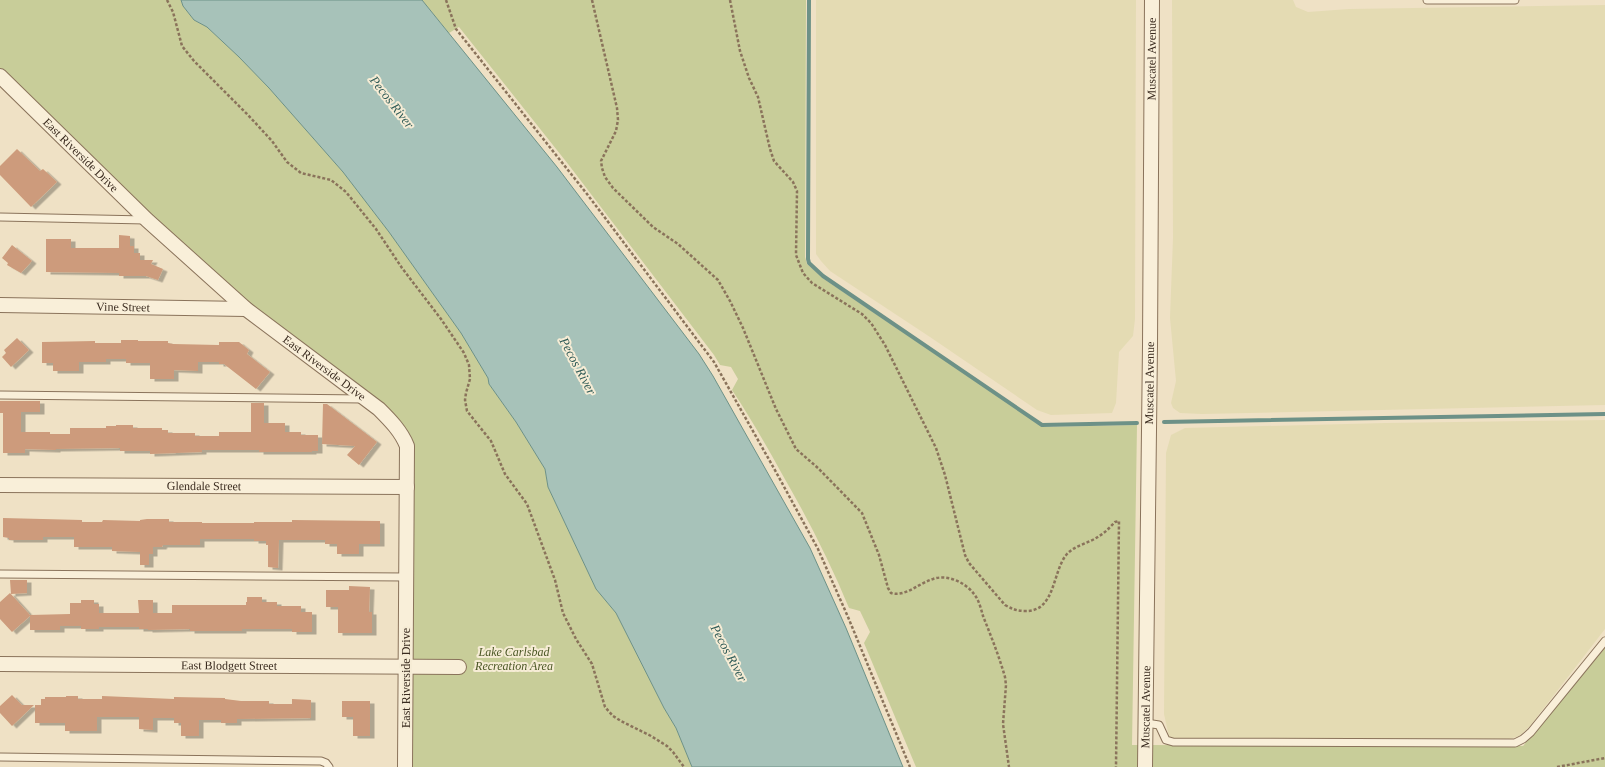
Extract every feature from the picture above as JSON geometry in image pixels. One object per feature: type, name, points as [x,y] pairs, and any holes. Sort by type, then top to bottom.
[{"type":"street","name":"Muscatel Avenue","points":[[1145,767],[1152,0]]},
{"type":"street","name":"East Riverside Drive","points":[[0,76],[147,220],[246,309],[388,417],[404,438],[407,446],[405,767]]},
{"type":"street","name":"Vine Street","points":[[0,305],[246,309]]},
{"type":"street","name":"Glendale Street","points":[[0,485],[407,487]]},
{"type":"street","name":"East Blodgett Street","points":[[0,664],[459,667]]},
{"type":"lane","points":[[1427,0],[1515,0]]},
{"type":"lane","points":[[0,217],[147,220]]},
{"type":"lane","points":[[0,394],[365,399]]},
{"type":"lane","points":[[0,574],[406,577]]},
{"type":"lane","points":[[1146,723],[1159,725],[1166,740],[1172,742],[1515,743],[1523,740],[1531,732],[1605,641]]},
{"type":"lane","points":[[0,757],[321,761],[326,763],[329,767]]},
{"type":"path","points":[[167,0],[182,46],[194,61],[253,120],[272,141],[287,162],[301,173],[331,180],[346,192],[376,229],[402,268],[441,319],[464,353],[469,365],[470,379],[465,400],[467,412],[492,441],[505,474],[527,504],[555,580],[563,613],[576,639],[592,664],[605,707],[620,721],[651,736],[666,746],[673,752],[684,767]]},
{"type":"path","points":[[446,0],[456,29],[587,194],[714,362],[818,549],[848,617],[910,767]]},
{"type":"path","points":[[592,0],[617,108],[618,120],[612,142],[601,161],[606,177],[613,188],[653,228],[678,244],[718,280],[743,328],[776,409],[796,449],[818,468],[862,513],[879,555],[888,588],[891,593],[902,593],[933,579],[942,577],[957,581],[975,594],[1005,677],[1006,690],[1003,724],[1009,767]]},
{"type":"path","points":[[730,0],[740,51],[758,97],[772,155],[777,165],[793,182],[797,191],[796,255],[798,264],[803,273],[812,282],[866,318],[871,323],[885,345],[936,448],[950,494],[962,545],[969,563],[1005,606],[1013,610],[1030,611],[1044,604],[1049,598],[1062,561],[1069,552],[1099,537],[1115,522],[1119,521],[1116,767]]},
{"type":"path","points":[[1557,767],[1605,758]]},
{"type":"shaded area","points":[[816,0],[1136,0],[1135,319],[1133,336],[1119,352],[1116,403],[1112,413],[1051,415],[1037,410],[830,271],[821,261],[816,254]]},
{"type":"shaded area","points":[[1172,0],[1293,0],[1296,7],[1308,12],[1349,9],[1605,5],[1605,405],[1202,414],[1180,413],[1173,408],[1171,403],[1176,381],[1170,318],[1173,238]]},
{"type":"shaded area","points":[[1605,420],[1605,629],[1530,726],[1519,736],[1500,742],[1175,740],[1169,737],[1164,714],[1166,453],[1171,435],[1185,428]]},
{"type":"green space","name":"Lake Carlsbad Recreation Area","points":[[0,0],[181,0],[183,6],[194,20],[207,27],[269,88],[343,172],[389,232],[461,333],[488,378],[489,384],[516,422],[545,469],[548,487],[596,589],[616,613],[664,708],[676,728],[692,767],[405,767],[404,438],[246,309],[0,76]]},
{"type":"green space","points":[[422,0],[806,0],[805,257],[807,264],[824,279],[1043,427],[1137,425],[1132,745],[1523,746],[1605,648],[1605,767],[916,767],[864,643],[870,632],[860,611],[849,608],[818,540],[758,431],[732,390],[738,379],[731,367],[720,365],[714,355],[568,164],[459,27],[449,33]]},
{"type":"water","name":"Pecos River","points":[[181,0],[422,0],[557,167],[699,354],[713,376],[810,548],[846,628],[903,767],[692,767],[676,728],[664,708],[616,613],[596,589],[548,487],[545,469],[516,422],[489,384],[488,378],[461,333],[389,232],[343,172],[269,88],[239,57],[207,27],[194,20],[183,6]]},
{"type":"building","points":[[17,149],[40,171],[43,169],[57,182],[31,207],[0,175],[0,166]]},
{"type":"building","points":[[119,235],[130,236],[130,246],[134,246],[134,253],[140,253],[140,260],[153,260],[151,264],[163,269],[158,280],[146,276],[119,276],[119,273],[46,272],[46,239],[71,239],[71,248],[119,248]]},
{"type":"building","points":[[12,245],[32,261],[21,273],[7,265],[8,263],[2,258]]},
{"type":"building","points":[[17,338],[29,350],[11,367],[2,357],[6,353],[4,350]]},
{"type":"building","points":[[121,340],[168,341],[168,343],[173,344],[219,345],[219,342],[239,342],[249,350],[247,354],[270,372],[256,389],[224,364],[219,364],[219,362],[198,362],[198,371],[174,370],[174,379],[150,379],[150,363],[126,363],[126,359],[106,359],[106,362],[79,362],[79,371],[53,371],[53,363],[42,363],[42,342],[95,341],[95,343],[121,343]]},
{"type":"building","points":[[0,401],[40,401],[40,412],[21,412],[21,432],[70,434],[70,428],[106,428],[106,426],[133,425],[133,428],[162,428],[162,430],[168,430],[168,433],[195,433],[195,436],[219,436],[219,432],[251,432],[251,403],[264,403],[264,423],[285,423],[285,432],[301,432],[301,435],[318,435],[318,451],[259,452],[259,450],[202,450],[202,452],[150,454],[150,451],[120,451],[120,448],[56,450],[25,449],[25,453],[3,453],[3,413],[0,413]]},
{"type":"building","points":[[323,404],[327,404],[377,442],[359,465],[347,455],[355,446],[322,444]]},
{"type":"building","points":[[3,518],[82,520],[82,522],[102,522],[103,520],[140,521],[147,519],[169,519],[169,522],[202,523],[292,522],[292,520],[380,521],[380,544],[359,544],[359,554],[337,554],[337,544],[325,544],[325,540],[279,540],[278,568],[268,567],[268,545],[266,545],[266,541],[254,541],[254,539],[200,539],[200,545],[163,545],[162,547],[153,547],[153,554],[149,554],[149,565],[140,565],[140,552],[112,551],[112,547],[74,547],[74,537],[43,537],[43,540],[9,540],[9,538],[3,537]]},
{"type":"building","points":[[10,580],[27,580],[27,593],[11,594]]},
{"type":"building","points":[[349,586],[370,587],[369,612],[372,612],[372,633],[338,633],[338,607],[326,607],[326,590],[349,590]]},
{"type":"building","points":[[10,593],[30,615],[70,614],[70,603],[81,603],[81,600],[94,600],[94,604],[99,604],[99,613],[139,613],[138,600],[153,600],[153,613],[172,613],[172,605],[246,605],[247,597],[262,597],[262,602],[277,602],[277,606],[301,606],[301,612],[312,612],[312,632],[292,632],[292,629],[242,629],[242,631],[190,631],[190,629],[148,630],[139,629],[139,627],[99,627],[99,629],[81,629],[81,626],[60,626],[60,630],[30,630],[30,616],[12,632],[0,619],[0,602]]},
{"type":"building","points":[[12,695],[22,705],[34,705],[12,726],[0,713],[0,706]]},
{"type":"building","points":[[78,696],[78,699],[102,699],[102,696],[174,699],[174,697],[225,698],[241,701],[269,701],[269,704],[292,704],[292,699],[311,700],[311,718],[237,719],[237,723],[221,723],[221,720],[199,720],[199,736],[181,736],[181,723],[174,723],[174,718],[153,718],[153,730],[139,729],[139,717],[97,717],[97,731],[65,731],[65,723],[35,723],[35,705],[41,705],[41,699],[45,699],[45,697]]},
{"type":"building","points":[[342,701],[370,701],[370,736],[353,736],[353,717],[342,717]]},
{"type":"waterway","points":[[809,0],[809,263],[823,276],[1042,425],[1137,423]]},
{"type":"waterway","points":[[1164,422],[1605,414]]}]
